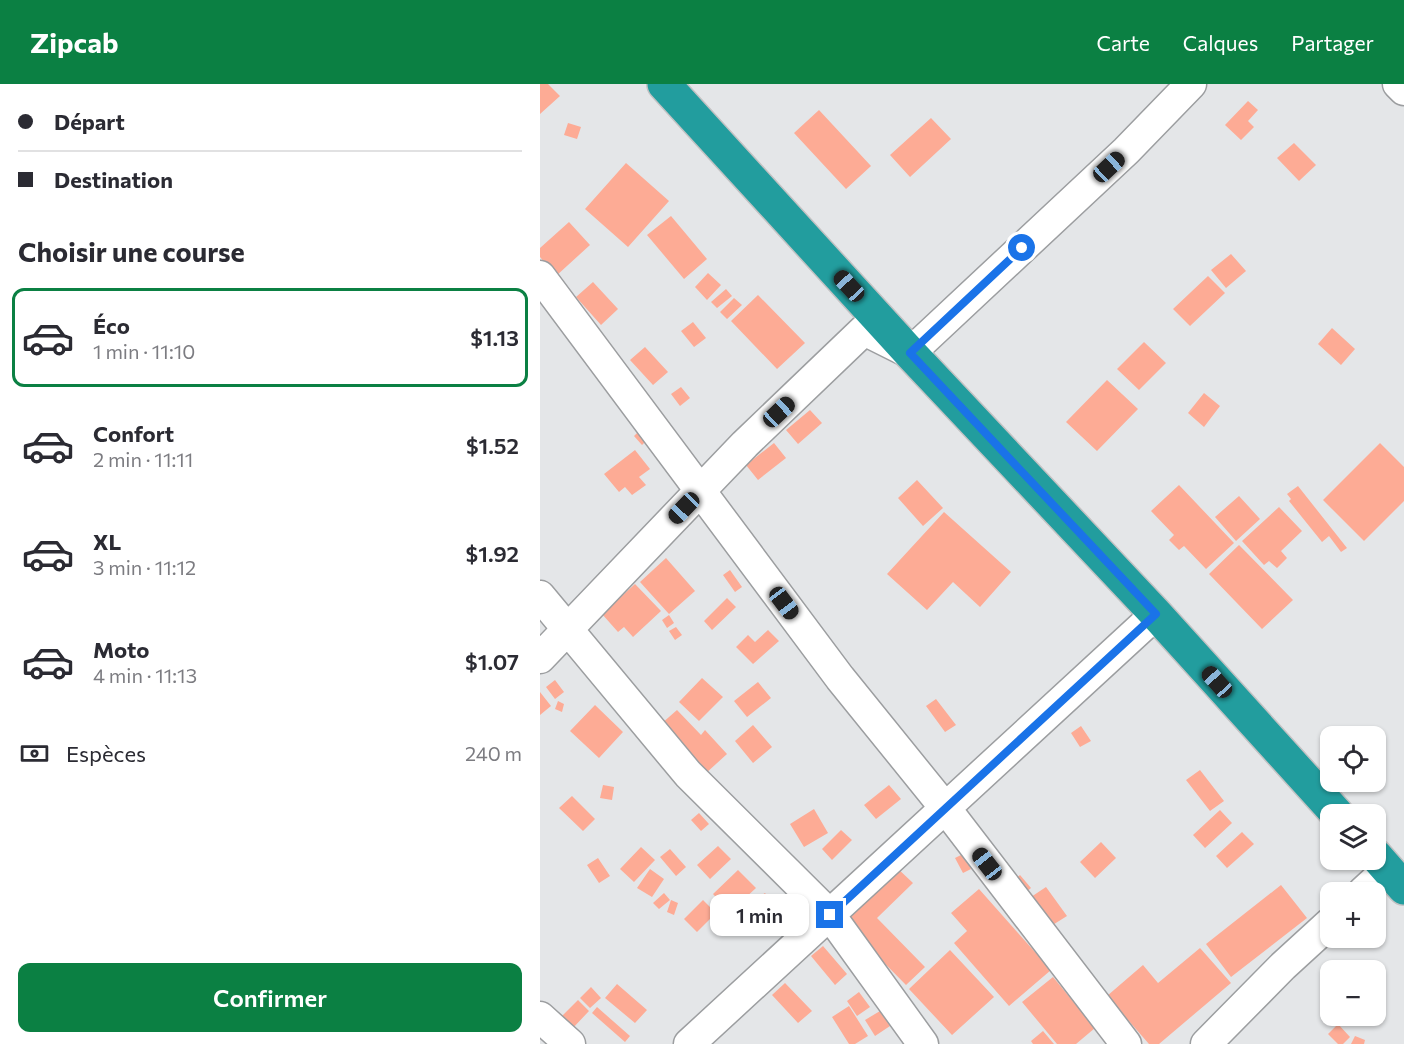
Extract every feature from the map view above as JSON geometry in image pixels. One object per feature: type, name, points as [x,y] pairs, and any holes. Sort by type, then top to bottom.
[{"type":"highway","points":[[664,84],[910,353],[1156,614],[1328,804]]},
{"type":"street","points":[[540,658],[754,436],[864,330],[910,353],[1126,151],[1191,84]]},
{"type":"street","points":[[1398,84],[1404,90]]},
{"type":"street","points":[[540,276],[840,678],[946,809],[1126,1044]]},
{"type":"street","points":[[540,596],[688,774],[830,915],[923,1044]]},
{"type":"street","points":[[689,1044],[1156,614]]},
{"type":"street","points":[[1375,882],[1389,871]]},
{"type":"street","points":[[1206,1044],[1320,932]]},
{"type":"street","points":[[540,1017],[570,1044]]},
{"type":"building","points":[[540,84],[548,84],[560,96],[540,114]]},
{"type":"building","points":[[1248,101],[1258,110],[1248,121],[1254,127],[1241,140],[1225,125]]},
{"type":"building","points":[[819,110],[871,166],[846,189],[794,133]]},
{"type":"building","points":[[931,118],[951,139],[910,177],[890,155]]},
{"type":"building","points":[[568,123],[581,127],[577,139],[564,135]]},
{"type":"building","points":[[1294,143],[1316,165],[1299,181],[1277,158]]},
{"type":"building","points":[[626,163],[669,201],[628,247],[585,209]]},
{"type":"building","points":[[671,216],[707,259],[684,279],[647,235]]},
{"type":"building","points":[[569,222],[590,245],[556,276],[540,257],[540,248]]},
{"type":"building","points":[[1231,254],[1246,271],[1226,288],[1211,270]]},
{"type":"building","points":[[708,273],[721,285],[707,300],[695,287]]},
{"type":"building","points":[[1208,276],[1225,293],[1190,326],[1173,309]]},
{"type":"building","points":[[593,282],[618,309],[601,325],[576,297]]},
{"type":"building","points":[[726,289],[732,296],[717,308],[711,302]]},
{"type":"building","points":[[758,295],[805,343],[777,369],[731,321]]},
{"type":"building","points":[[734,298],[742,305],[727,319],[720,312]]},
{"type":"building","points":[[693,322],[706,338],[694,347],[681,331]]},
{"type":"building","points":[[1332,328],[1355,349],[1341,365],[1318,344]]},
{"type":"building","points":[[1144,342],[1166,363],[1139,390],[1117,369]]},
{"type":"building","points":[[645,347],[668,372],[653,385],[630,360]]},
{"type":"building","points":[[1107,380],[1138,409],[1097,451],[1066,422]]},
{"type":"building","points":[[681,387],[690,398],[680,406],[671,394]]},
{"type":"building","points":[[1204,393],[1220,406],[1204,427],[1188,413]]},
{"type":"building","points":[[810,410],[822,423],[798,444],[786,430]]},
{"type":"building","points":[[639,431],[648,439],[642,445],[634,436]]},
{"type":"building","points":[[774,443],[786,458],[758,480],[746,465]]},
{"type":"building","points":[[1380,443],[1404,467],[1404,501],[1364,541],[1323,500]]},
{"type":"building","points":[[635,450],[650,469],[639,477],[646,485],[632,495],[625,487],[619,492],[604,474]]},
{"type":"building","points":[[917,480],[943,508],[923,526],[898,498]]},
{"type":"building","points":[[1179,485],[1234,543],[1206,569],[1184,546],[1179,550],[1169,540],[1174,535],[1151,511]]},
{"type":"building","points":[[1298,486],[1347,548],[1341,552],[1329,536],[1322,542],[1289,501],[1291,499],[1287,494]]},
{"type":"building","points":[[1239,496],[1260,519],[1236,541],[1215,517]]},
{"type":"building","points":[[1279,507],[1302,531],[1281,551],[1287,558],[1277,568],[1269,561],[1264,565],[1242,541]]},
{"type":"building","points":[[944,512],[1011,572],[980,607],[953,582],[927,610],[887,574]]},
{"type":"building","points":[[1239,545],[1293,600],[1262,629],[1209,574]]},
{"type":"building","points":[[666,558],[695,591],[669,614],[640,582]]},
{"type":"building","points":[[730,570],[742,587],[735,592],[723,575]]},
{"type":"building","points":[[635,584],[661,611],[633,637],[624,627],[618,632],[602,614]]},
{"type":"building","points":[[727,598],[736,607],[712,630],[704,621]]},
{"type":"building","points":[[669,615],[674,623],[667,628],[662,620]]},
{"type":"building","points":[[676,627],[682,635],[675,640],[669,631]]},
{"type":"building","points":[[768,630],[779,641],[753,664],[736,647],[748,635],[755,642]]},
{"type":"building","points":[[702,678],[723,697],[699,721],[679,702]]},
{"type":"building","points":[[555,680],[564,692],[555,699],[546,687]]},
{"type":"building","points":[[758,682],[771,698],[747,717],[734,701]]},
{"type":"building","points":[[540,692],[551,706],[540,715]]},
{"type":"building","points":[[936,699],[956,725],[945,732],[926,706]]},
{"type":"building","points":[[558,701],[564,704],[562,712],[555,709]]},
{"type":"building","points":[[595,705],[623,732],[599,758],[570,731]]},
{"type":"building","points":[[677,710],[701,735],[705,730],[727,754],[705,774],[661,724]]},
{"type":"building","points":[[753,725],[772,747],[753,763],[735,741]]},
{"type":"building","points":[[1081,726],[1091,741],[1080,747],[1071,733]]},
{"type":"building","points":[[1200,770],[1224,801],[1210,811],[1186,780]]},
{"type":"building","points":[[603,785],[614,787],[612,800],[600,798]]},
{"type":"building","points":[[889,785],[901,799],[876,819],[864,805]]},
{"type":"building","points":[[572,796],[595,819],[583,831],[559,808]]},
{"type":"building","points":[[814,809],[828,833],[804,847],[790,824]]},
{"type":"building","points":[[1220,810],[1232,823],[1205,848],[1193,835]]},
{"type":"building","points":[[699,813],[709,824],[701,831],[691,820]]},
{"type":"building","points":[[841,830],[852,840],[832,860],[822,849]]},
{"type":"building","points":[[1242,832],[1254,844],[1227,868],[1216,856]]},
{"type":"building","points":[[1101,842],[1116,858],[1095,878],[1080,862]]},
{"type":"building","points":[[718,846],[731,859],[710,879],[697,865]]},
{"type":"building","points":[[641,847],[655,860],[634,882],[620,869]]},
{"type":"building","points":[[670,849],[686,867],[676,876],[660,857]]},
{"type":"building","points":[[963,854],[971,869],[963,873],[955,858]]},
{"type":"building","points":[[598,858],[610,876],[599,883],[587,865]]},
{"type":"building","points":[[895,866],[913,883],[877,918],[925,967],[906,985],[841,919]]},
{"type":"building","points":[[650,869],[664,879],[652,897],[637,888]]},
{"type":"building","points":[[738,870],[756,888],[730,912],[713,894]]},
{"type":"building","points":[[1020,875],[1031,888],[1025,893],[1014,880]]},
{"type":"building","points":[[1281,885],[1307,918],[1231,977],[1206,944]]},
{"type":"building","points":[[1046,887],[1067,916],[1051,926],[1031,897]]},
{"type":"building","points":[[979,889],[1051,970],[1009,1006],[954,943],[967,931],[951,913]]},
{"type":"building","points":[[664,893],[670,900],[659,909],[653,903]]},
{"type":"building","points":[[765,893],[773,904],[755,917],[747,905]]},
{"type":"building","points":[[671,900],[678,903],[674,915],[667,912]]},
{"type":"building","points":[[703,900],[716,913],[697,932],[684,919]]},
{"type":"building","points":[[790,900],[795,907],[788,912],[783,905]]},
{"type":"building","points":[[743,908],[750,918],[733,931],[725,920]]},
{"type":"building","points":[[797,910],[801,918],[793,922],[790,914]]},
{"type":"building","points":[[823,946],[847,974],[835,985],[811,956]]},
{"type":"building","points":[[1200,948],[1231,983],[1159,1044],[1149,1044],[1107,996],[1143,965],[1158,983]]},
{"type":"building","points":[[950,950],[994,997],[952,1035],[909,989]]},
{"type":"building","points":[[1053,977],[1095,1028],[1076,1044],[1057,1044],[1022,1002]]},
{"type":"building","points":[[785,983],[812,1011],[798,1023],[772,995]]},
{"type":"building","points":[[617,984],[647,1010],[635,1023],[605,998]]},
{"type":"building","points":[[591,987],[601,998],[590,1008],[580,998]]},
{"type":"building","points":[[859,992],[870,1007],[857,1016],[847,1001]]},
{"type":"building","points":[[578,1000],[589,1011],[572,1029],[561,1017]]},
{"type":"building","points":[[849,1006],[868,1036],[855,1044],[849,1044],[832,1017]]},
{"type":"building","points":[[597,1007],[630,1036],[625,1042],[592,1013]]},
{"type":"building","points":[[880,1011],[890,1026],[875,1036],[865,1020]]},
{"type":"building","points":[[1336,1026],[1340,1026],[1350,1037],[1343,1044],[1338,1044],[1328,1034]]},
{"type":"building","points":[[1043,1031],[1054,1044],[1033,1044],[1031,1041]]},
{"type":"building","points":[[1355,1036],[1365,1040],[1364,1044],[1351,1044]]},
{"type":"route","points":[[830,915],[1156,614],[910,353],[1022,248]]}]
